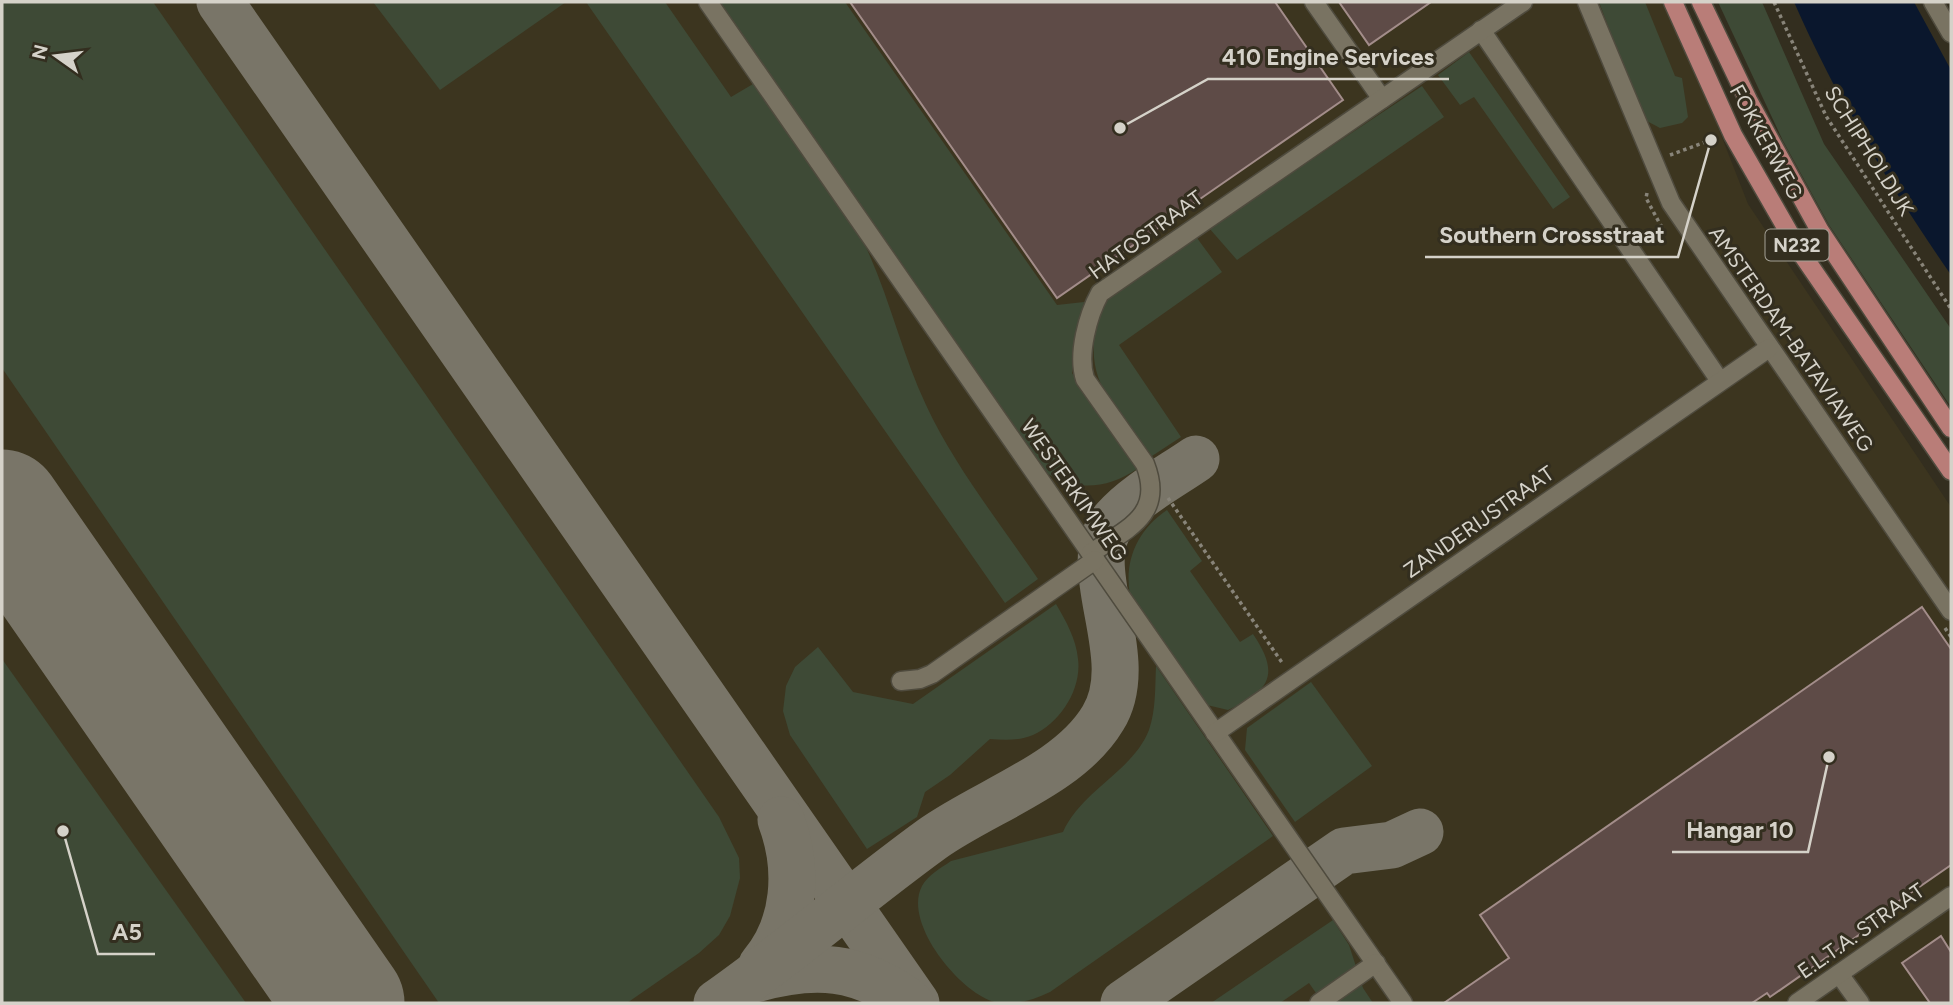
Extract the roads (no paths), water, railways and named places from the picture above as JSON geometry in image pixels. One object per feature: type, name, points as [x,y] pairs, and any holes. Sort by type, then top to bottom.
[{"type":"main road","name":"FOKKERWEG","points":[[1673,2],[1733,135],[1799,250],[1951,471]]},
{"type":"main road","name":"FOKKERWEG","points":[[1701,2],[1748,100],[1807,209],[1951,428]]},
{"type":"street","name":"WESTERKIMWEG","points":[[708,2],[1403,1003]]},
{"type":"street","points":[[1314,2],[1382,99]]},
{"type":"street","name":"HATOSTRAAT","points":[[1093,557],[1146,512],[1151,497],[1151,479],[1145,464],[1085,379],[1082,367],[1094,304],[1100,293],[1523,2]]},
{"type":"street","name":"AMSTERDAM-BATAVIAWEG","points":[[1587,2],[1671,203],[1951,611]]},
{"type":"street","points":[[1933,2],[1951,33]]},
{"type":"street","points":[[1481,30],[1720,381]]},
{"type":"street","name":"ZANDERIJSTRAAT","points":[[1215,733],[1769,348]]},
{"type":"street","points":[[901,681],[920,680],[932,674],[1093,557]]},
{"type":"street","name":"E.L.T.A. STRAAT","points":[[1797,1003],[1951,896]]},
{"type":"street","points":[[1319,1003],[1376,963]]},
{"type":"street","points":[[1839,974],[1860,1003]]},
{"type":"water","points":[[1794,2],[1914,2],[1951,70],[1951,275],[1906,208],[1847,109]]},
{"type":"place","name":"410 Engine Services","points":[[1120,128]]},
{"type":"place","name":"Southern Crossstraat","points":[[1711,140]]},
{"type":"place","name":"Hangar 10","points":[[1829,757]]},
{"type":"place","name":"A5","points":[[63,831]]}]
